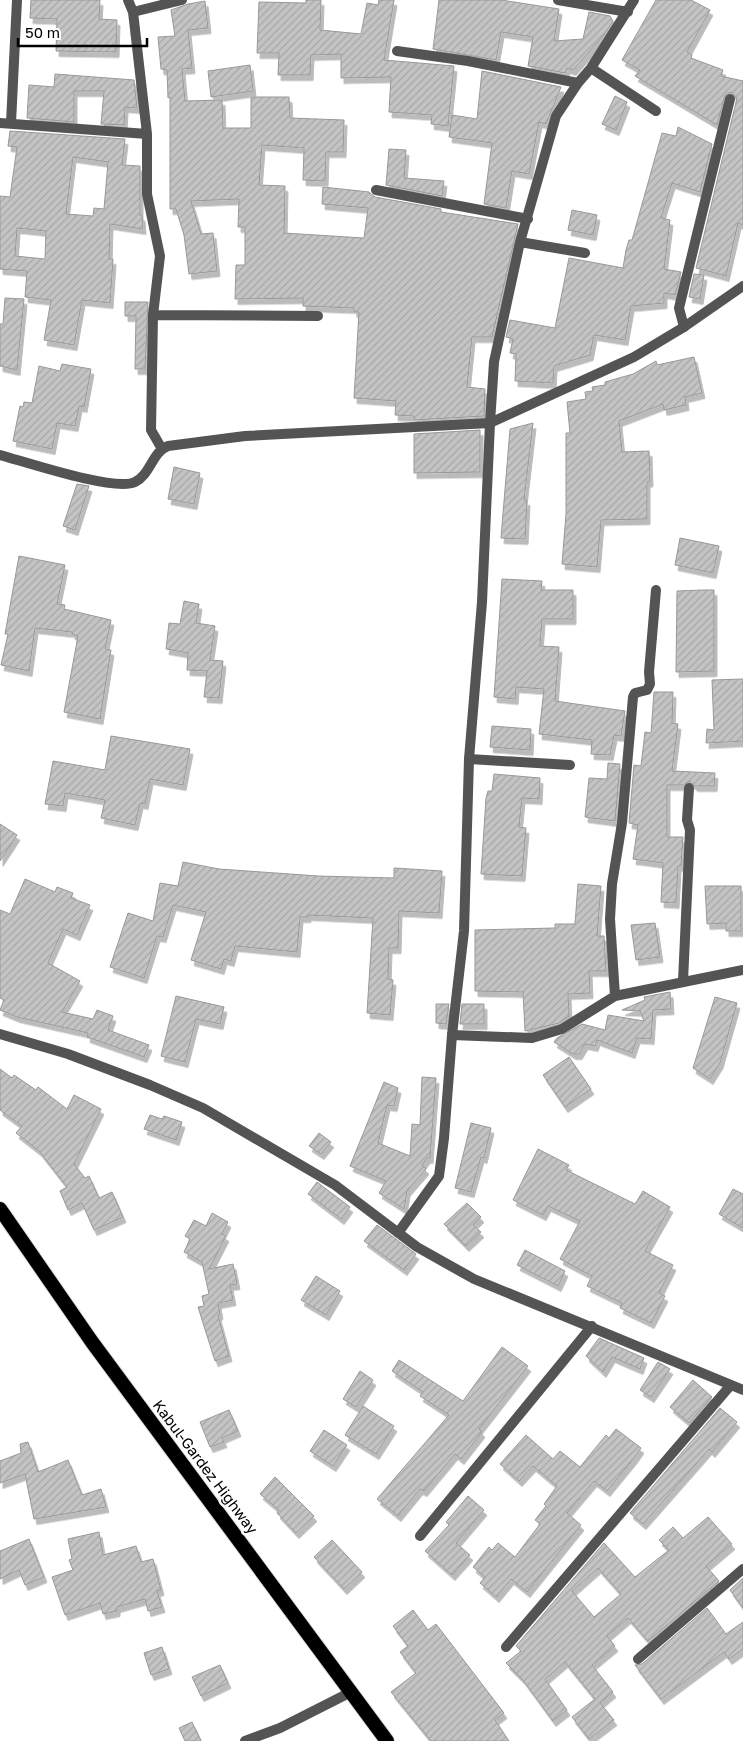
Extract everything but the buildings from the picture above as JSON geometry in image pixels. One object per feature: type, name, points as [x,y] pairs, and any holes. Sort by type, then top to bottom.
[{"type":"highway","name":"Kabul-Gardez Highway","points":[[0,1209],[92,1342],[387,1741]]},
{"type":"street","points":[[11,123],[17,0]]},
{"type":"street","points":[[128,0],[132,12],[147,134],[147,194],[160,256],[153,315],[151,430],[162,449]]},
{"type":"street","points":[[132,12],[182,0]]},
{"type":"street","points":[[558,0],[628,12]]},
{"type":"street","points":[[398,1233],[439,1176],[444,1138],[452,1035],[464,931],[469,759],[482,602],[494,362],[520,242],[528,220],[556,116],[578,83],[591,68],[634,0]]},
{"type":"street","points":[[397,51],[468,61],[578,83]]},
{"type":"street","points":[[591,68],[656,111]]},
{"type":"street","points":[[684,327],[679,308],[730,99]]},
{"type":"street","points":[[0,122],[147,134]]},
{"type":"street","points":[[376,190],[528,220]]},
{"type":"street","points":[[520,242],[584,253]]},
{"type":"street","points":[[162,449],[246,436],[490,423],[634,357],[684,327],[743,286]]},
{"type":"street","points":[[153,315],[318,316]]},
{"type":"street","points":[[0,455],[110,484],[133,483],[147,474],[162,449]]},
{"type":"street","points":[[616,996],[610,919],[612,884],[622,823],[633,697],[635,693],[647,690],[650,684],[649,672],[656,590]]},
{"type":"street","points":[[469,759],[570,765]]},
{"type":"street","points":[[683,981],[690,830],[687,820],[689,788]]},
{"type":"street","points":[[452,1035],[532,1038],[562,1029],[616,996],[743,970]]},
{"type":"street","points":[[0,1034],[68,1054],[150,1085],[203,1108],[335,1186],[418,1247],[474,1279],[592,1326],[743,1390]]},
{"type":"street","points":[[420,1536],[592,1326]]},
{"type":"street","points":[[506,1646],[730,1386]]},
{"type":"street","points":[[638,1659],[743,1569]]},
{"type":"street","points":[[245,1741],[303,1717],[352,1692]]}]
